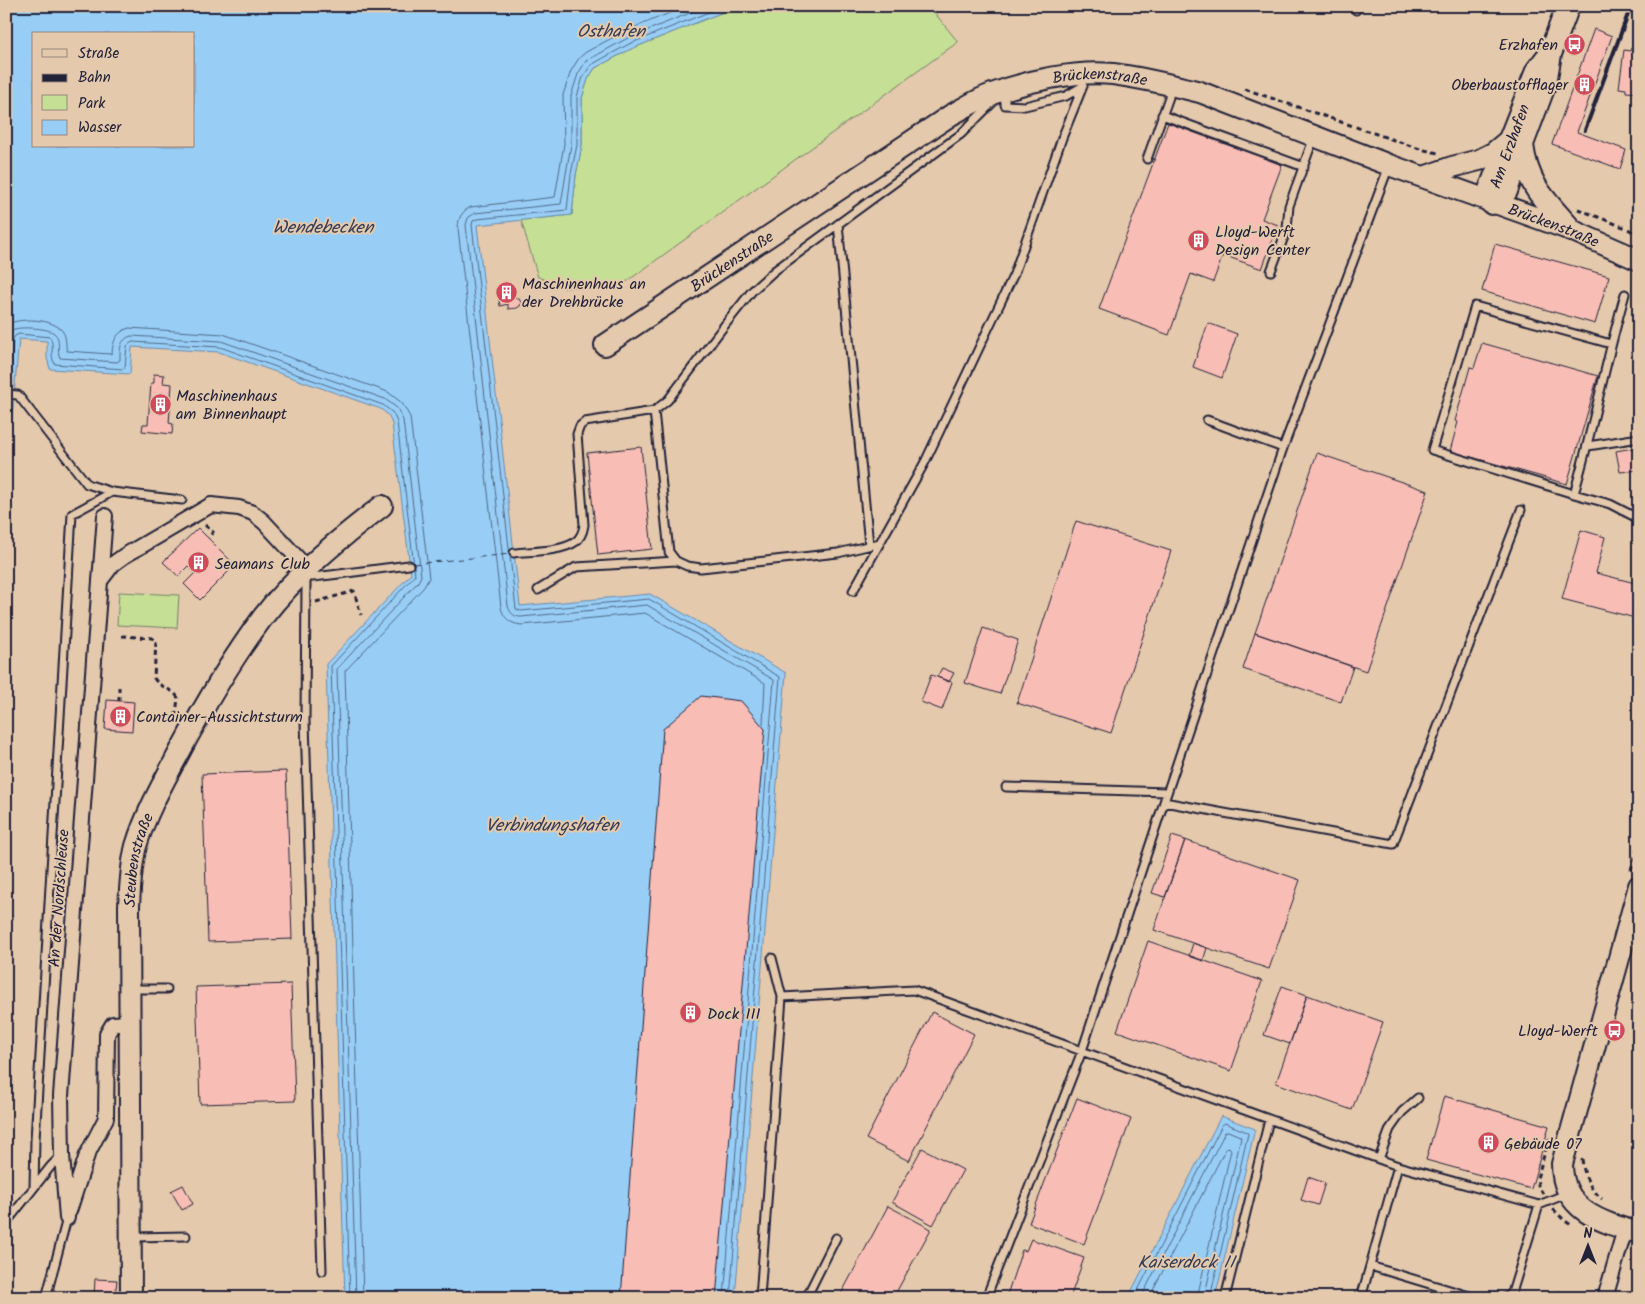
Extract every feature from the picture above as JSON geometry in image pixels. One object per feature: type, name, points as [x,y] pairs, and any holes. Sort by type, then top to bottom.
[{"type":"main road","name":"Am Erzhafen","points":[[1492,203],[1490,190],[1516,141],[1537,71],[1550,54],[1568,6]]},
{"type":"main road","points":[[1516,141],[1524,158],[1531,181],[1541,196],[1571,230]]},
{"type":"street","name":"Brückenstraße","points":[[605,345],[951,115],[991,94],[1031,82],[1061,77],[1085,80],[1112,74],[1170,84],[1200,92],[1389,165],[1571,230],[1639,260]]},
{"type":"street","points":[[1424,177],[1479,160],[1516,141]]},
{"type":"street","points":[[100,580],[113,564],[124,556],[211,505],[239,508],[258,518],[304,564],[302,575]]},
{"type":"street","name":"Steubenstraße","points":[[131,1298],[129,906],[136,846],[147,815],[185,742],[223,676],[264,616],[337,540],[382,506]]},
{"type":"street","name":"An der Nordschleuse","points":[[67,1218],[62,1155],[62,1087],[105,516]]},
{"type":"street","points":[[1605,1298],[1632,1231],[1591,1216],[1580,1208],[1569,1193],[1563,1180],[1562,1164],[1639,886]]},
{"type":"street","name":"An der Nordschleuse","points":[[67,1218],[87,1155],[106,1118],[107,1034],[113,1024],[129,1023]]},
{"type":"lane","points":[[853,591],[925,462],[1014,274],[1062,138],[1085,80]]},
{"type":"lane","points":[[1147,159],[1169,97],[1170,84]]},
{"type":"lane","points":[[514,553],[566,546],[576,542],[582,534],[584,525],[577,434],[580,426],[585,422],[654,410],[668,400],[752,291],[780,266],[961,134],[1005,90]]},
{"type":"lane","points":[[1162,115],[1304,167]]},
{"type":"lane","points":[[1271,271],[1287,228],[1289,206],[1314,137]]},
{"type":"lane","points":[[986,1298],[1082,1051],[1283,448],[1389,165]]},
{"type":"lane","points":[[838,224],[868,545]]},
{"type":"lane","points":[[1574,494],[1588,446],[1611,344],[1625,294]]},
{"type":"lane","points":[[1611,344],[1475,306],[1432,450],[1610,504],[1639,519]]},
{"type":"lane","points":[[6,394],[18,395],[26,403],[87,484],[112,492],[182,500]]},
{"type":"lane","points":[[654,410],[669,552],[676,561],[687,566],[702,568],[838,553],[880,543]]},
{"type":"lane","points":[[1207,420],[1283,448]]},
{"type":"lane","points":[[1588,446],[1639,438]]},
{"type":"lane","points":[[34,1187],[35,1130],[72,514],[112,492]]},
{"type":"lane","points":[[1164,802],[1393,844],[1521,510]]},
{"type":"lane","points":[[538,590],[576,567],[676,561]]},
{"type":"lane","points":[[302,575],[313,577],[409,564]]},
{"type":"lane","points":[[302,575],[306,583],[305,721],[322,1271]]},
{"type":"lane","points":[[1006,787],[1167,792]]},
{"type":"lane","points":[[760,1298],[782,997],[772,958]]},
{"type":"lane","points":[[129,989],[167,989]]},
{"type":"lane","points":[[782,997],[914,990],[1398,1166],[1539,1205],[1569,1193]]},
{"type":"lane","points":[[1379,1159],[1390,1129],[1402,1112],[1418,1098]]},
{"type":"lane","points":[[1225,1298],[1269,1120]]},
{"type":"lane","points":[[6,1223],[62,1155]]},
{"type":"lane","points":[[1361,1298],[1398,1166]]},
{"type":"lane","points":[[1510,1296],[1539,1205]]},
{"type":"lane","name":"An der Nordschleuse","points":[[46,1298],[67,1218]]},
{"type":"lane","points":[[131,1237],[186,1236]]},
{"type":"lane","points":[[806,1298],[836,1238]]},
{"type":"lane","points":[[1370,1266],[1476,1298]]},
{"type":"path","points":[[1573,205],[1639,235]]},
{"type":"path","points":[[306,605],[354,591],[361,615]]},
{"type":"path","points":[[122,636],[152,638],[156,641],[154,678],[156,682],[176,694],[178,698],[174,729]]},
{"type":"path","points":[[118,701],[120,684]]},
{"type":"path","points":[[1582,1156],[1587,1181],[1594,1192],[1603,1200]]},
{"type":"green space","points":[[738,6],[929,6],[958,42],[626,282],[564,288],[538,277],[521,220],[572,215],[576,175],[582,145],[582,98],[588,79],[595,68],[631,49]]},
{"type":"green space","points":[[119,592],[179,595],[177,628],[117,625]]},
{"type":"water","name":"Verbindungshafen","points":[[6,6],[738,6],[631,49],[595,68],[588,79],[582,98],[582,145],[576,175],[572,215],[477,225],[520,606],[650,594],[786,673],[735,1298],[345,1298],[326,664],[411,574],[392,424],[389,416],[381,409],[219,352],[132,347],[130,374],[50,369],[47,358],[47,341],[19,339],[6,485]]},
{"type":"water","name":"Kaiserdock II","points":[[1221,1116],[1255,1129],[1215,1298],[1128,1298]]},
{"type":"pier","points":[[6,382],[14,382],[13,403],[6,402]]},
{"type":"building","name":"Oberbaustofflager","points":[[1594,29],[1612,36],[1577,132],[1626,150],[1620,169],[1552,144]]},
{"type":"building","points":[[1631,48],[1639,49],[1639,93],[1626,92],[1626,89],[1619,88],[1624,50],[1630,51]]},
{"type":"building","name":"Lloyd-Werft Design Center","points":[[1168,123],[1282,165],[1262,219],[1278,225],[1262,269],[1223,255],[1213,282],[1191,274],[1169,335],[1099,309]]},
{"type":"building","points":[[1495,244],[1609,276],[1595,324],[1482,291]]},
{"type":"building","name":"Maschinenhaus an der Drehbrücke","points":[[513,285],[515,298],[521,302],[520,306],[508,309],[508,304],[500,306],[497,287]]},
{"type":"building","points":[[1208,323],[1237,334],[1222,378],[1193,367]]},
{"type":"building","points":[[1482,343],[1598,376],[1567,484],[1450,451],[1458,422],[1455,421],[1470,367],[1474,368]]},
{"type":"building","name":"Maschinenhaus am Binnenhaupt","points":[[154,374],[164,375],[163,383],[172,384],[169,423],[173,424],[172,434],[142,431],[143,424],[148,424],[151,383],[154,383]]},
{"type":"building","points":[[641,447],[652,549],[598,555],[587,453]]},
{"type":"building","points":[[1639,447],[1639,470],[1620,472],[1616,451]]},
{"type":"building","points":[[1317,453],[1428,491],[1366,671],[1255,633]]},
{"type":"building","points":[[1076,521],[1171,551],[1111,733],[1017,703]]},
{"type":"building","name":"Seamans Club","points":[[198,528],[235,565],[200,600],[184,584],[195,573],[188,566],[178,576],[163,562]]},
{"type":"building","points":[[1581,530],[1605,537],[1596,573],[1639,584],[1639,619],[1562,599]]},
{"type":"building","points":[[983,628],[1018,640],[1000,694],[965,683]]},
{"type":"building","points":[[1255,633],[1353,667],[1341,702],[1243,669]]},
{"type":"building","points":[[942,668],[954,673],[949,682],[937,677]]},
{"type":"building","points":[[931,675],[952,682],[942,710],[921,702]]},
{"type":"building","name":"Dock III","points":[[701,696],[741,701],[765,729],[716,1298],[621,1298],[663,729]]},
{"type":"building","name":"Container-Aussichtsturm","points":[[107,700],[134,702],[132,731],[105,729]]},
{"type":"building","points":[[286,771],[292,939],[208,942],[202,774]]},
{"type":"building","points":[[1172,836],[1185,840],[1165,897],[1152,893]]},
{"type":"building","points":[[1185,840],[1300,880],[1269,969],[1154,930]]},
{"type":"building","points":[[1148,941],[1262,981],[1231,1071],[1117,1031]]},
{"type":"building","points":[[1193,943],[1207,948],[1203,961],[1189,956]]},
{"type":"building","points":[[291,984],[295,1101],[200,1104],[196,987]]},
{"type":"building","points":[[1282,986],[1307,995],[1290,1044],[1264,1035]]},
{"type":"building","points":[[1307,995],[1383,1022],[1352,1110],[1276,1083]]},
{"type":"building","points":[[932,1012],[974,1034],[909,1161],[866,1139]]},
{"type":"building","name":"Gebäude 07","points":[[1444,1096],[1549,1126],[1531,1189],[1426,1160]]},
{"type":"building","points":[[1077,1098],[1131,1119],[1084,1244],[1029,1223]]},
{"type":"building","points":[[922,1148],[963,1170],[933,1225],[892,1202]]},
{"type":"building","points":[[1308,1177],[1325,1183],[1318,1205],[1301,1200]]},
{"type":"building","points":[[183,1185],[193,1204],[182,1210],[171,1191]]},
{"type":"building","points":[[888,1206],[931,1229],[893,1298],[839,1298]]},
{"type":"building","points":[[1031,1239],[1084,1258],[1070,1298],[1006,1298],[1022,1250],[1026,1251]]},
{"type":"building","points":[[95,1279],[117,1280],[115,1298],[94,1298]]},
{"type":"building","points":[[1559,1291],[1573,1295],[1583,1298],[1557,1298]]},
{"type":"ferry route","points":[[413,564],[510,554]]},
{"type":"railway","points":[[1585,130],[1631,6]]},
{"type":"place","name":"Erzhafen","points":[[1574,44]]},
{"type":"place","name":"Oberbaustofflager","points":[[1584,84]]},
{"type":"place","name":"Lloyd-Werft Design Center","points":[[1199,240]]},
{"type":"place","name":"Maschinenhaus an der Drehbrücke","points":[[506,292]]},
{"type":"place","name":"Maschinenhaus am Binnenhaupt","points":[[160,404]]},
{"type":"place","name":"Seamans Club","points":[[199,563]]},
{"type":"place","name":"Container-Aussichtsturm","points":[[120,716]]},
{"type":"place","name":"Dock III","points":[[691,1013]]},
{"type":"place","name":"Lloyd-Werft","points":[[1614,1030]]},
{"type":"place","name":"Gebäude 07","points":[[1488,1143]]},
{"type":"water label","name":"Osthafen","points":[[611,31]]},
{"type":"water label","name":"Wendebecken","points":[[323,227]]}]
